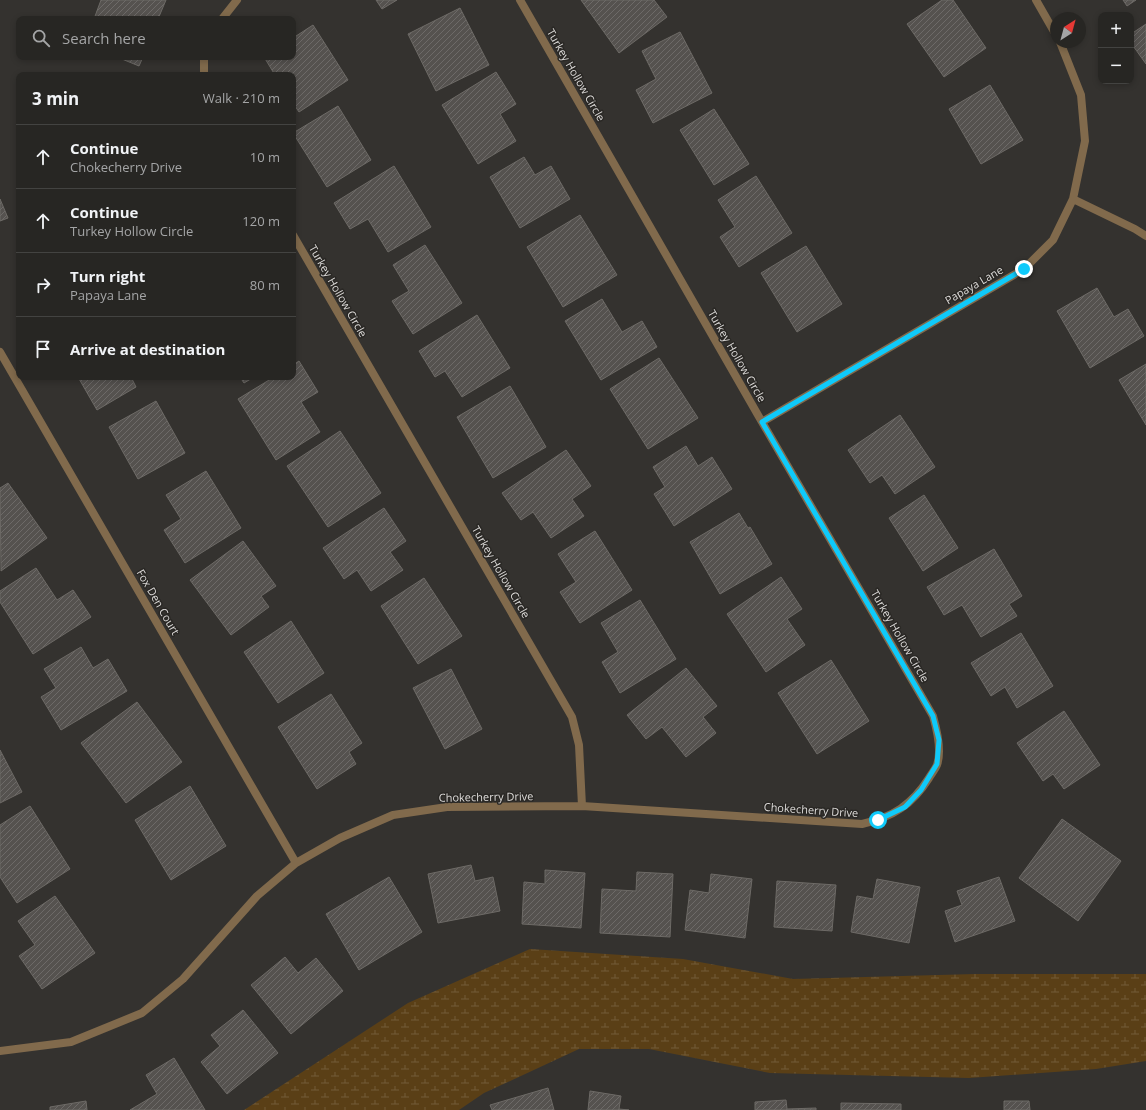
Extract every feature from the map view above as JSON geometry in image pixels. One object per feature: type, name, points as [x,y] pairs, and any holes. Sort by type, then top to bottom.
[{"type":"street","points":[[224,16],[237,0]]},
{"type":"street","name":"Turkey Hollow Circle","points":[[520,0],[762,422],[933,716],[939,740],[937,764],[921,790]]},
{"type":"street","points":[[1036,0],[1050,24]]},
{"type":"street","name":"Papaya Lane","points":[[762,422],[1024,269],[1053,240],[1073,199],[1085,141],[1081,95],[1062,48]]},
{"type":"street","points":[[204,60],[204,72]]},
{"type":"street","points":[[1073,199],[1135,229],[1146,236]]},
{"type":"street","name":"Turkey Hollow Circle","points":[[296,240],[572,716],[579,745],[582,806]]},
{"type":"street","name":"Fox Den Court","points":[[0,352],[16,380]]},
{"type":"street","name":"Fox Den Court","points":[[16,380],[296,863]]},
{"type":"street","name":"Chokecherry Drive","points":[[0,1051],[72,1042],[142,1013],[183,978],[257,896],[296,863],[340,838],[394,815],[447,807],[582,806],[862,824],[878,820],[905,807],[921,790]]},
{"type":"green space","points":[[530,949],[683,959],[793,979],[975,974],[1146,974],[1146,1061],[1096,1069],[969,1078],[770,1073],[649,1049],[579,1049],[484,1093],[459,1110],[244,1110],[408,1003]]},
{"type":"building","points":[[101,0],[166,0],[159,16],[95,16]]},
{"type":"building","points":[[376,0],[397,0],[382,9]]},
{"type":"building","points":[[581,0],[654,0],[667,17],[619,53]]},
{"type":"building","points":[[942,0],[953,0],[986,48],[944,77],[907,24]]},
{"type":"building","points":[[1123,0],[1136,0],[1127,6]]},
{"type":"building","points":[[460,8],[489,65],[436,91],[408,34]]},
{"type":"building","points":[[1146,24],[1146,64],[1134,47],[1134,32]]},
{"type":"building","points":[[313,25],[348,80],[299,112],[296,108],[296,72],[273,72],[266,60],[296,60],[296,36]]},
{"type":"building","points":[[680,32],[712,93],[653,123],[636,90],[656,79],[642,51]]},
{"type":"building","points":[[124,60],[142,60],[139,66]]},
{"type":"building","points":[[496,72],[516,104],[500,114],[516,141],[478,164],[442,105]]},
{"type":"building","points":[[990,85],[1023,140],[981,164],[949,109]]},
{"type":"building","points":[[338,106],[371,160],[327,187],[296,138],[296,131]]},
{"type":"building","points":[[714,109],[749,164],[714,185],[680,130]]},
{"type":"building","points":[[524,157],[535,175],[551,166],[570,199],[520,228],[490,177]]},
{"type":"building","points":[[394,166],[431,227],[388,252],[368,219],[350,229],[334,203]]},
{"type":"building","points":[[756,176],[792,233],[739,267],[720,237],[735,227],[718,200]]},
{"type":"building","points":[[0,199],[8,218],[0,221]]},
{"type":"building","points":[[580,215],[617,275],[563,307],[527,247]]},
{"type":"building","points":[[425,245],[462,303],[413,334],[392,301],[409,291],[393,265]]},
{"type":"building","points":[[806,246],[842,304],[797,332],[761,273]]},
{"type":"building","points":[[1097,288],[1114,317],[1128,309],[1144,336],[1090,368],[1057,311]]},
{"type":"building","points":[[602,299],[622,332],[642,321],[657,347],[601,380],[565,321]]},
{"type":"building","points":[[477,315],[510,368],[462,397],[445,371],[435,377],[419,351]]},
{"type":"building","points":[[659,358],[698,418],[648,449],[610,389]]},
{"type":"building","points":[[299,361],[318,392],[301,402],[320,432],[276,460],[238,399],[269,380],[296,380],[296,363]]},
{"type":"building","points":[[1146,364],[1146,425],[1119,380]]},
{"type":"building","points":[[80,380],[132,380],[136,387],[97,410]]},
{"type":"building","points":[[242,380],[249,380],[244,383]]},
{"type":"building","points":[[510,386],[546,447],[493,478],[457,417]]},
{"type":"building","points":[[156,401],[185,453],[138,479],[109,427]]},
{"type":"building","points":[[900,415],[935,467],[895,494],[882,475],[870,483],[848,450]]},
{"type":"building","points":[[340,431],[381,493],[328,527],[287,466]]},
{"type":"building","points":[[686,446],[698,466],[712,457],[732,489],[674,526],[654,494],[665,487],[653,467]]},
{"type":"building","points":[[566,450],[591,486],[572,499],[584,516],[551,538],[533,512],[521,520],[502,493]]},
{"type":"building","points":[[206,471],[241,528],[185,563],[164,530],[181,519],[166,495]]},
{"type":"building","points":[[8,483],[47,538],[1,571],[0,488]]},
{"type":"building","points":[[924,495],[958,548],[923,571],[889,518]]},
{"type":"building","points":[[384,508],[406,541],[390,552],[403,570],[371,591],[357,570],[344,579],[323,548]]},
{"type":"building","points":[[739,513],[748,528],[750,527],[772,564],[720,594],[690,542]]},
{"type":"building","points":[[595,531],[632,590],[580,623],[560,592],[576,582],[558,554]]},
{"type":"building","points":[[243,541],[276,586],[261,596],[269,607],[231,635],[190,580]]},
{"type":"building","points":[[994,549],[1022,596],[1009,604],[1017,616],[981,637],[962,605],[944,615],[927,587]]},
{"type":"building","points":[[36,568],[57,600],[73,590],[91,617],[33,654],[0,602],[0,591]]},
{"type":"building","points":[[781,577],[802,609],[787,619],[805,645],[766,672],[727,614]]},
{"type":"building","points":[[424,578],[462,636],[418,664],[381,606]]},
{"type":"building","points":[[640,600],[676,659],[620,693],[602,662],[618,652],[601,623]]},
{"type":"building","points":[[291,621],[324,673],[278,703],[244,652]]},
{"type":"building","points":[[1021,633],[1053,686],[1017,708],[1005,687],[991,696],[971,663]]},
{"type":"building","points":[[81,647],[93,668],[108,659],[127,691],[61,730],[41,697],[56,688],[44,669]]},
{"type":"building","points":[[831,660],[869,721],[817,754],[778,693]]},
{"type":"building","points":[[686,668],[717,706],[703,717],[716,733],[686,757],[662,727],[646,739],[627,715]]},
{"type":"building","points":[[451,669],[482,729],[445,749],[413,688]]},
{"type":"building","points":[[331,694],[362,743],[349,752],[356,764],[317,789],[278,727]]},
{"type":"building","points":[[137,702],[182,762],[126,803],[81,743]]},
{"type":"building","points":[[1064,711],[1100,765],[1064,789],[1053,774],[1043,781],[1017,743]]},
{"type":"building","points":[[0,750],[22,792],[0,803]]},
{"type":"building","points":[[190,786],[226,846],[171,880],[135,820]]},
{"type":"building","points":[[30,806],[70,869],[17,903],[0,877],[0,825]]},
{"type":"building","points":[[1062,819],[1121,861],[1078,921],[1019,878]]},
{"type":"building","points":[[471,865],[475,881],[493,877],[500,911],[438,923],[428,874]]},
{"type":"building","points":[[545,870],[585,873],[581,928],[522,924],[524,882],[545,884]]},
{"type":"building","points":[[637,872],[673,874],[670,937],[600,933],[602,889],[636,891]]},
{"type":"building","points":[[711,874],[752,879],[745,938],[685,930],[690,890],[709,893]]},
{"type":"building","points":[[389,877],[422,932],[359,970],[326,914]]},
{"type":"building","points":[[999,877],[1015,921],[955,942],[945,911],[962,905],[957,891]]},
{"type":"building","points":[[877,879],[920,887],[909,943],[851,932],[857,896],[873,899]]},
{"type":"building","points":[[777,881],[836,885],[832,931],[774,927]]},
{"type":"building","points":[[55,896],[95,953],[42,989],[19,956],[35,945],[18,921]]},
{"type":"building","points":[[285,957],[298,973],[316,958],[343,991],[291,1034],[251,985]]},
{"type":"building","points":[[243,1010],[278,1053],[227,1094],[201,1062],[220,1046],[211,1035]]},
{"type":"building","points":[[174,1058],[205,1110],[130,1110],[157,1094],[146,1075]]},
{"type":"building","points":[[548,1088],[554,1110],[492,1110],[490,1105]]},
{"type":"building","points":[[590,1091],[621,1096],[619,1109],[629,1110],[588,1110]]},
{"type":"building","points":[[786,1100],[787,1109],[816,1108],[816,1110],[755,1110],[755,1102]]},
{"type":"building","points":[[86,1101],[87,1110],[50,1110],[50,1107]]},
{"type":"building","points":[[1004,1101],[1029,1101],[1030,1110],[1004,1110]]},
{"type":"building","points":[[841,1103],[901,1104],[901,1110],[841,1110]]},
{"type":"route","points":[[878,820],[905,807],[921,790],[937,764],[939,740],[933,716],[762,422],[1024,269]]}]
